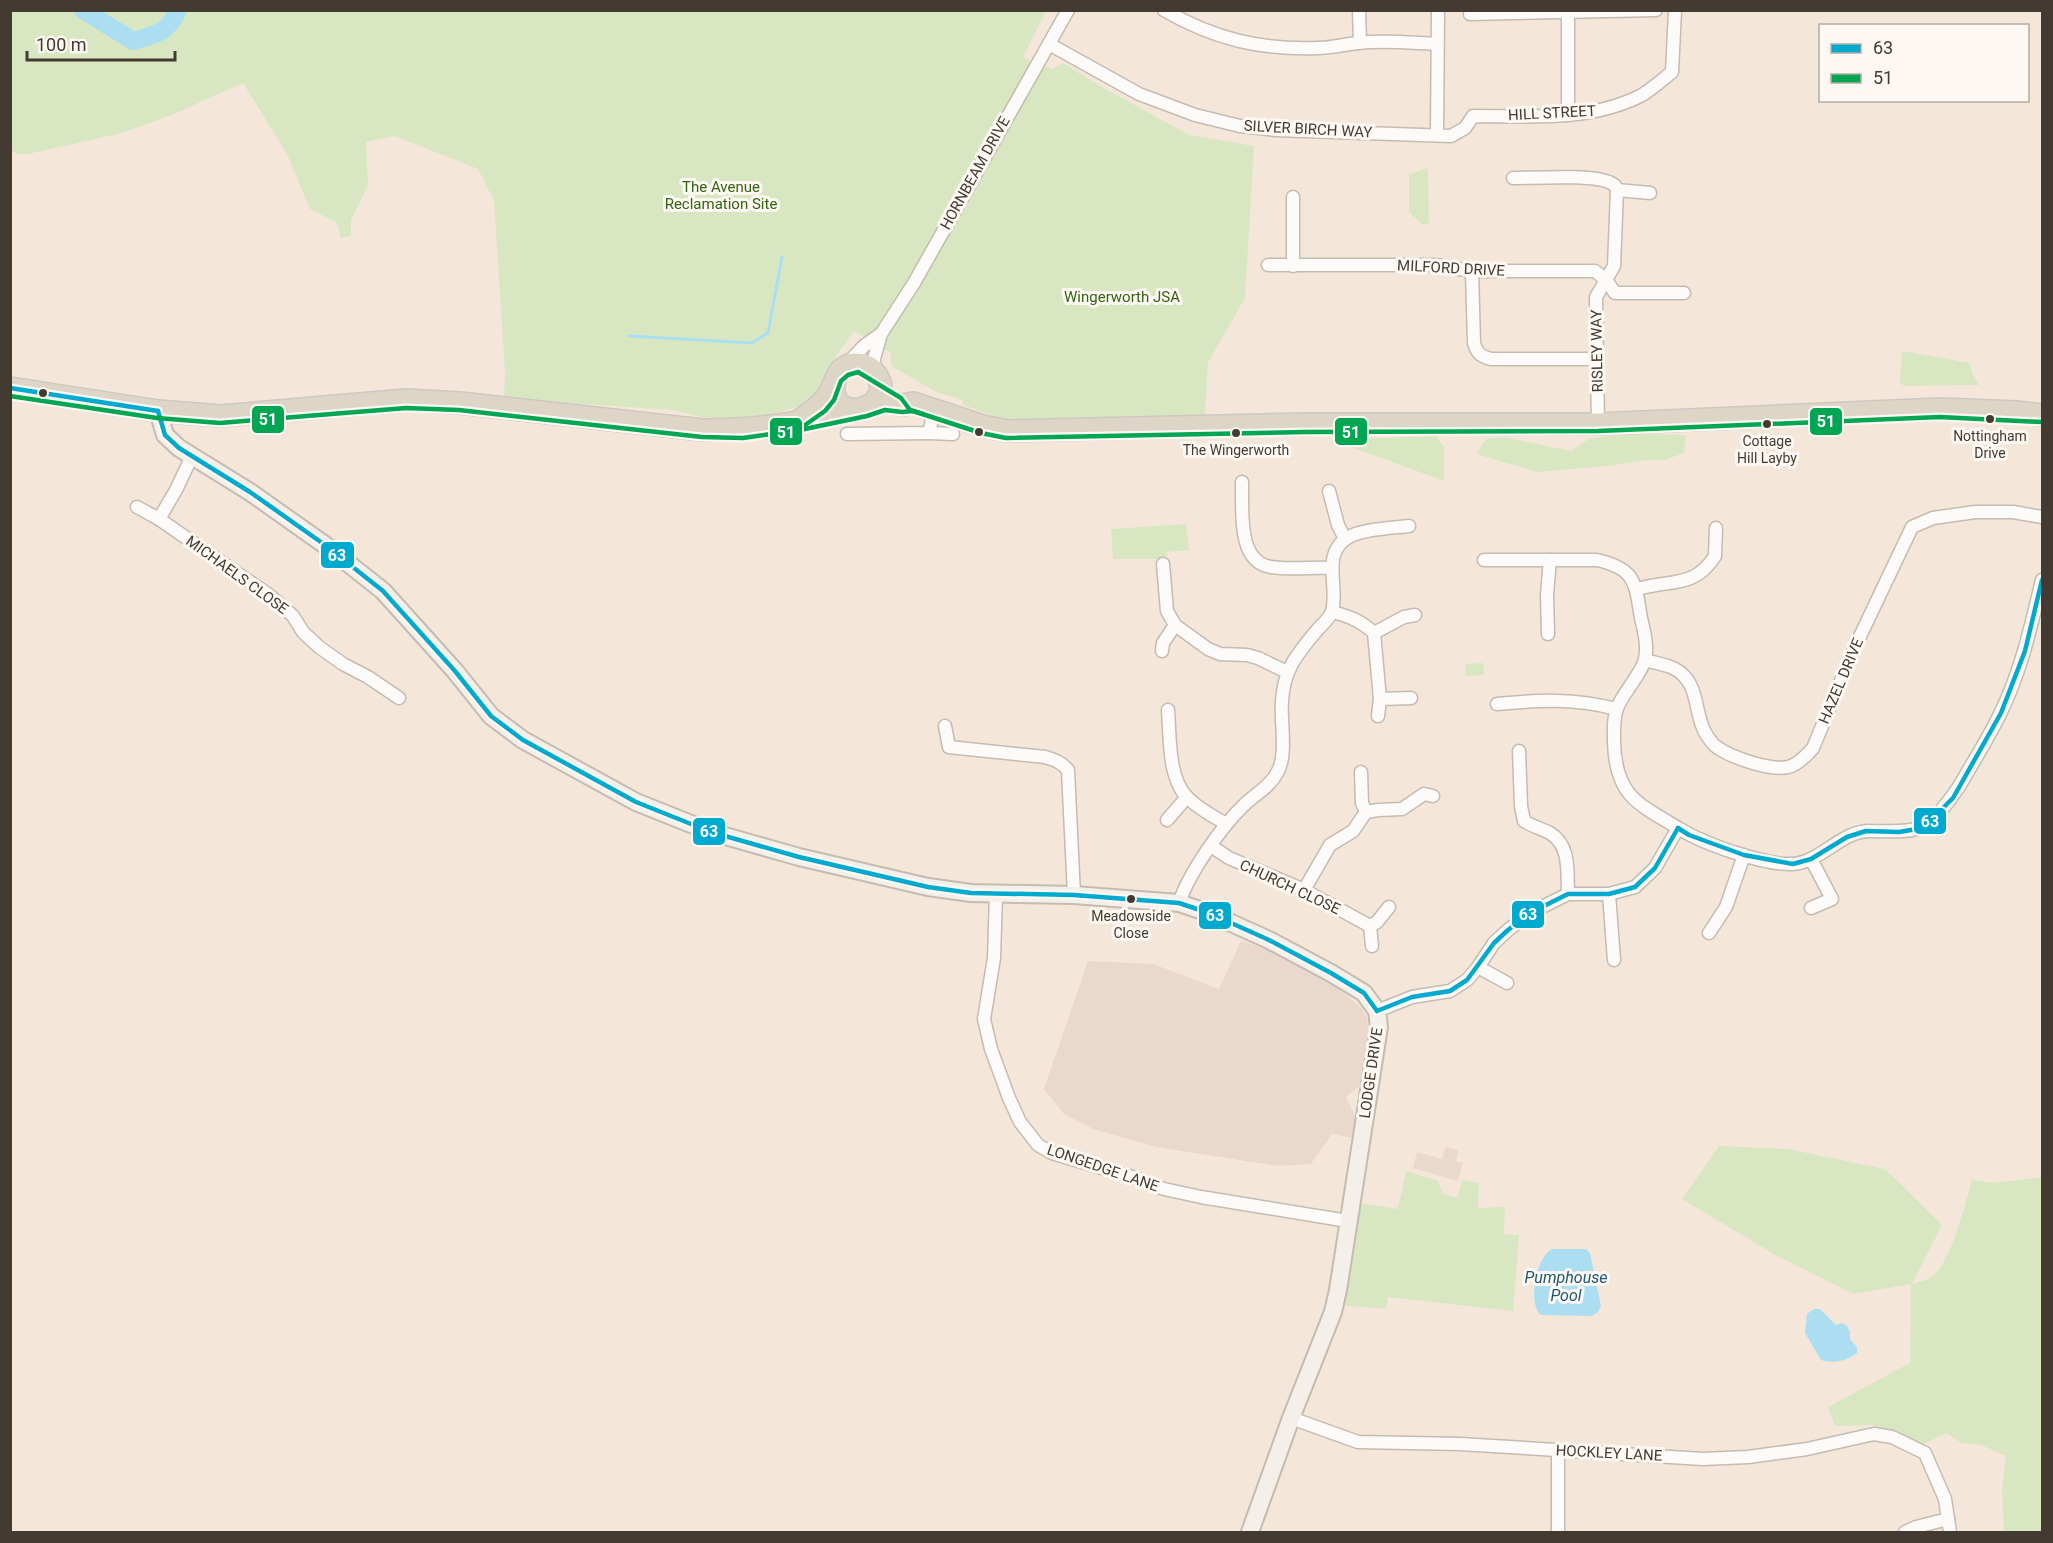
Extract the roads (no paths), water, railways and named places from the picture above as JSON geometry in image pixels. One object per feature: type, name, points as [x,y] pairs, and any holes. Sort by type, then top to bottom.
[{"type":"highway","points":[[794,423],[820,405],[828,396],[838,375],[858,364],[866,366],[875,374],[906,392],[913,403]]},
{"type":"highway","points":[[838,375],[833,389],[839,403],[848,408],[862,408],[878,395],[880,387],[875,374]]},
{"type":"highway","points":[[10,388],[158,411],[221,416],[406,400],[460,403],[703,429],[742,430],[794,423],[884,402],[903,405],[913,403],[983,426],[1007,430],[1305,424],[1598,424],[1917,409],[2043,415]]},
{"type":"street","name":"HORNBEAM DRIVE","points":[[875,374],[874,359],[881,334],[914,283],[1068,10]]},
{"type":"street","points":[[1359,10],[1360,42]]},
{"type":"street","points":[[1437,134],[1438,10]]},
{"type":"street","points":[[1470,14],[1656,10]]},
{"type":"street","name":"HILL STREET","points":[[1405,133],[1451,136],[1465,128],[1473,117],[1568,115],[1600,111],[1643,94],[1672,72],[1675,10]]},
{"type":"street","points":[[1168,11],[1192,26],[1229,40],[1276,48],[1321,48],[1360,42],[1437,44]]},
{"type":"street","points":[[1568,12],[1568,115]]},
{"type":"street","name":"SILVER BIRCH WAY","points":[[1048,44],[1139,94],[1195,115],[1240,126],[1276,130],[1405,133]]},
{"type":"street","points":[[1513,178],[1572,178],[1609,182],[1617,190],[1650,193]]},
{"type":"street","name":"RISLEY WAY","points":[[1598,424],[1596,297],[1614,266],[1617,190]]},
{"type":"street","points":[[1293,197],[1293,266]]},
{"type":"street","name":"MILFORD DRIVE","points":[[1268,265],[1435,265],[1472,271],[1595,271],[1606,280],[1615,293],[1684,293]]},
{"type":"street","points":[[1472,271],[1474,343],[1477,352],[1482,357],[1491,359],[1597,359]]},
{"type":"street","name":"HORNBEAM DRIVE","points":[[838,375],[864,346],[881,334]]},
{"type":"street","points":[[929,433],[934,410]]},
{"type":"street","points":[[158,411],[165,435],[179,448],[250,492],[326,544],[382,591],[455,671],[491,716],[523,740],[568,766],[636,802],[711,832],[800,857],[928,887],[996,894]]},
{"type":"street","points":[[847,434],[953,434]]},
{"type":"street","points":[[159,519],[192,456]]},
{"type":"street","points":[[1242,482],[1246,548],[1257,561],[1270,567],[1331,568]]},
{"type":"street","points":[[1329,491],[1338,525],[1346,539]]},
{"type":"street","name":"MICHAELS CLOSE","points":[[137,507],[159,519],[269,595],[319,646],[343,664],[368,677],[399,698]]},
{"type":"street","name":"HAZEL DRIVE","points":[[1645,660],[1670,667],[1682,674],[1691,688],[1705,732],[1716,747],[1735,756],[1773,767],[1790,767],[1813,748],[1854,649],[1912,527],[1933,518],[1975,512],[2013,512],[2043,517]]},
{"type":"street","points":[[1179,903],[1184,889],[1226,824],[1278,773],[1282,761],[1282,701],[1287,672],[1294,659],[1332,612],[1334,585],[1331,568],[1334,556],[1346,539],[1354,535],[1409,526]]},
{"type":"street","points":[[1638,589],[1654,584],[1689,580],[1699,575],[1715,556],[1716,528]]},
{"type":"street","points":[[1484,560],[1597,560],[1615,564],[1627,574],[1638,589],[1646,643],[1645,660],[1627,688],[1614,718],[1614,748],[1620,782],[1641,805],[1689,835],[1744,855],[1793,864],[1811,859],[1847,837],[1866,831],[1899,832],[1923,828],[1953,798],[2001,713],[2025,651],[2043,580]]},
{"type":"street","points":[[1548,634],[1547,594],[1550,560]]},
{"type":"street","points":[[1163,564],[1167,611],[1174,625],[1208,649],[1220,654],[1247,655],[1287,672]]},
{"type":"street","points":[[1332,612],[1347,615],[1364,623],[1374,633],[1380,699],[1377,716]]},
{"type":"street","points":[[1374,633],[1404,617],[1415,615]]},
{"type":"street","points":[[1162,651],[1163,643],[1174,625]]},
{"type":"street","points":[[1380,699],[1411,698]]},
{"type":"street","points":[[1497,704],[1569,700],[1616,709]]},
{"type":"street","points":[[1168,710],[1174,771],[1178,785],[1187,797],[1226,824]]},
{"type":"street","points":[[945,726],[949,747],[1045,757],[1059,761],[1068,770],[1074,895]]},
{"type":"street","points":[[1519,751],[1521,807],[1524,821],[1551,834],[1562,843],[1566,853],[1568,894]]},
{"type":"street","points":[[1361,772],[1362,803],[1366,812]]},
{"type":"street","points":[[1304,890],[1330,845],[1353,831],[1366,812],[1402,809],[1424,794],[1433,796]]},
{"type":"street","points":[[1167,820],[1187,797]]},
{"type":"street","points":[[1377,1011],[1412,997],[1450,991],[1467,980],[1494,943],[1508,930],[1530,913],[1568,894],[1609,894],[1635,887],[1655,868],[1678,828]]},
{"type":"street","name":"CHURCH CLOSE","points":[[1211,846],[1229,858],[1304,890],[1370,926]]},
{"type":"street","points":[[1708,933],[1726,907],[1744,855]]},
{"type":"street","points":[[1811,859],[1832,899],[1811,908]]},
{"type":"street","name":"LODGE DRIVE","points":[[996,894],[1074,895],[1179,903],[1209,912],[1331,973],[1364,993],[1377,1011],[1379,1027],[1348,1221]]},
{"type":"street","name":"LONGEDGE LANE","points":[[996,894],[994,958],[984,1019],[991,1049],[1009,1098],[1020,1122],[1038,1146],[1052,1153],[1164,1189],[1348,1221]]},
{"type":"street","points":[[1609,894],[1614,960]]},
{"type":"street","points":[[1372,946],[1370,926],[1377,922],[1389,907]]},
{"type":"street","points":[[1478,967],[1507,983]]},
{"type":"street","points":[[1250,1533],[1291,1418],[1333,1312],[1348,1221]]},
{"type":"street","name":"HOCKLEY LANE","points":[[1291,1418],[1358,1442],[1460,1444],[1703,1459],[1807,1449],[1874,1434],[1892,1437],[1925,1453],[1946,1499],[1948,1519]]},
{"type":"street","points":[[1558,1450],[1558,1533]]},
{"type":"street","points":[[1905,1533],[1916,1527],[1948,1519],[1950,1533]]},
{"type":"water","name":"Pumphouse Pool","points":[[1552,1249],[1586,1249],[1590,1253],[1601,1306],[1592,1316],[1541,1315],[1537,1309],[1535,1281],[1542,1261]]},
{"type":"water","points":[[1814,1309],[1820,1309],[1836,1325],[1842,1323],[1847,1326],[1850,1339],[1857,1347],[1857,1353],[1840,1361],[1821,1360],[1805,1333],[1807,1314]]},
{"type":"waterway","points":[[83,10],[133,41],[165,29],[178,10]]},
{"type":"waterway","points":[[629,336],[752,343],[768,333],[782,257]]},
{"type":"place","name":"Nottingham Drive","points":[[1990,419]]},
{"type":"place","name":"Cottage Hill Layby","points":[[1767,424]]},
{"type":"place","name":"The Wingerworth","points":[[1236,433]]},
{"type":"place","name":"Meadowside Close","points":[[1131,899]]},
{"type":"park label","name":"The Avenue Reclamation Site","points":[[721,196]]},
{"type":"park label","name":"Wingerworth JSA","points":[[1122,297]]}]
